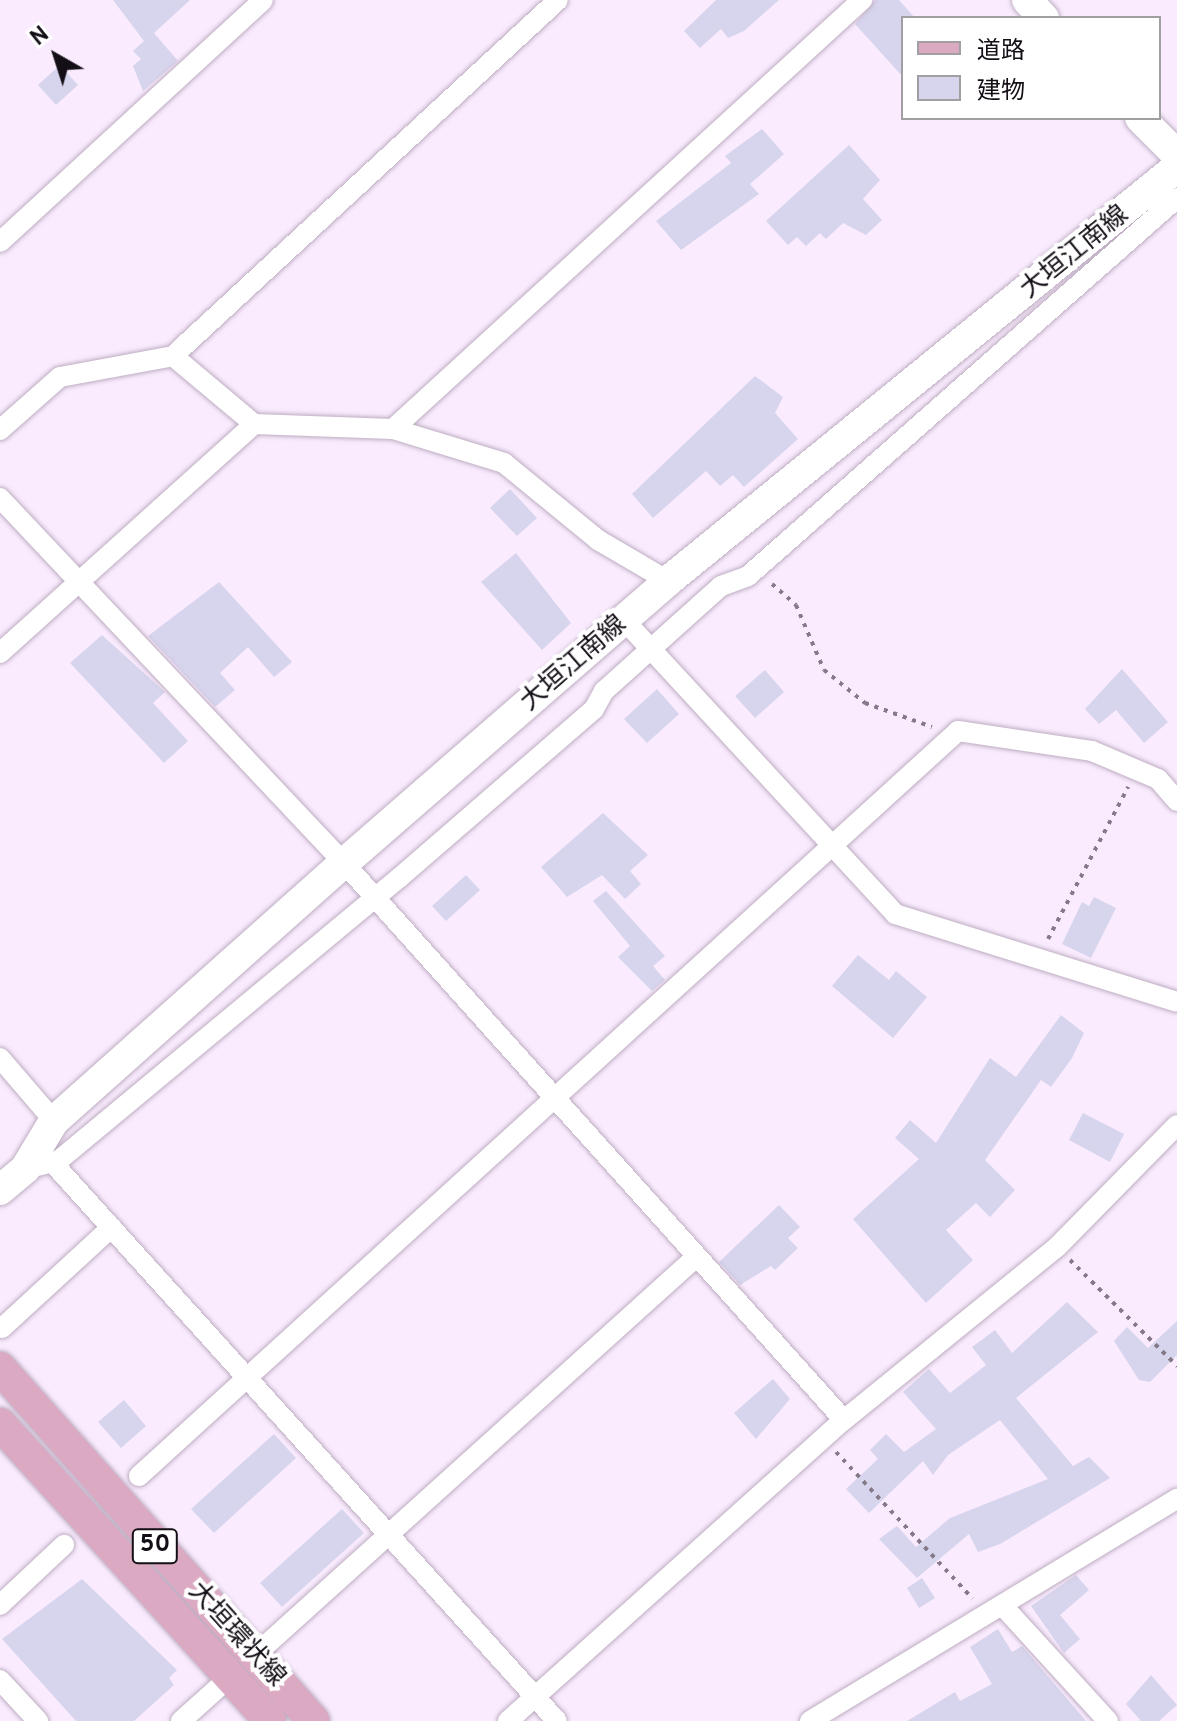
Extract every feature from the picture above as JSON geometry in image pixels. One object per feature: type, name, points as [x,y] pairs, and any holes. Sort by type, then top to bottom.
[{"type":"main road","points":[[1027,0],[1042,16]]},
{"type":"main road","points":[[1142,120],[1177,155]]},
{"type":"main road","name":"大垣江南線","points":[[0,1190],[39,1165],[54,1121],[668,581],[1177,167]]},
{"type":"main road","name":"大垣環状線","points":[[0,1368],[313,1721]]},
{"type":"main road","name":"大垣環状線","points":[[0,1424],[270,1721]]},
{"type":"street","points":[[0,242],[263,0]]},
{"type":"street","points":[[0,430],[60,377],[173,356],[558,0]]},
{"type":"street","points":[[393,429],[862,0]]},
{"type":"street","points":[[557,1721],[112,1227],[39,1165],[374,900],[594,709],[651,649],[721,586],[754,571],[1177,198]]},
{"type":"street","points":[[173,356],[254,424],[393,429],[504,463],[598,540],[668,581]]},
{"type":"street","points":[[0,653],[254,424]]},
{"type":"street","points":[[0,498],[344,863],[554,1101],[844,1420]]},
{"type":"street","points":[[624,620],[895,914],[1177,1002]]},
{"type":"street","points":[[139,1476],[833,848],[958,731],[1092,751],[1138,768],[1177,801]]},
{"type":"street","points":[[0,1058],[54,1121]]},
{"type":"street","points":[[508,1721],[844,1420],[1057,1247],[1177,1125]]},
{"type":"street","points":[[2,1328],[112,1227]]},
{"type":"street","points":[[255,1655],[695,1258]]},
{"type":"street","points":[[810,1721],[1177,1499]]},
{"type":"street","points":[[0,1605],[64,1545]]},
{"type":"street","points":[[994,1610],[1108,1721]]},
{"type":"street","points":[[181,1721],[230,1677]]},
{"type":"street","points":[[0,1680],[38,1721]]},
{"type":"path","points":[[754,571],[787,594],[824,670],[865,703],[958,731]]},
{"type":"path","points":[[1038,959],[1138,768]]},
{"type":"path","points":[[1057,1247],[1177,1366]]},
{"type":"path","points":[[825,1437],[994,1610]]},
{"type":"building","points":[[113,0],[190,0],[154,33],[178,61],[143,91],[133,66],[141,59],[133,51],[144,41]]},
{"type":"building","points":[[716,0],[779,0],[744,31],[728,38],[721,29],[700,48],[684,31]]},
{"type":"building","points":[[875,0],[899,0],[913,16],[901,16],[901,75],[855,24]]},
{"type":"building","points":[[60,65],[78,85],[56,105],[38,85]]},
{"type":"building","points":[[762,129],[784,154],[750,184],[759,194],[681,250],[656,221],[731,163],[725,156]]},
{"type":"building","points":[[849,145],[880,180],[863,199],[882,220],[866,235],[843,223],[826,239],[820,233],[806,246],[797,237],[788,245],[766,221]]},
{"type":"building","points":[[755,376],[783,397],[775,413],[798,439],[744,487],[733,475],[720,486],[706,471],[653,518],[632,494]]},
{"type":"building","points":[[510,489],[537,518],[517,536],[490,508]]},
{"type":"building","points":[[516,553],[571,623],[542,650],[481,582]]},
{"type":"building","points":[[219,582],[292,662],[274,677],[248,647],[220,673],[235,690],[215,707],[148,636]]},
{"type":"building","points":[[102,635],[165,692],[153,703],[188,741],[164,763],[70,663]]},
{"type":"building","points":[[1122,669],[1168,722],[1144,743],[1116,710],[1099,724],[1085,709]]},
{"type":"building","points":[[765,670],[784,692],[755,718],[735,696]]},
{"type":"building","points":[[657,689],[679,714],[647,743],[624,719]]},
{"type":"building","points":[[603,813],[648,855],[630,871],[641,884],[625,899],[602,875],[567,897],[541,867]]},
{"type":"building","points":[[466,875],[480,890],[446,921],[432,906]]},
{"type":"building","points":[[606,891],[665,956],[653,966],[665,980],[652,991],[618,957],[630,946],[593,901]]},
{"type":"building","points":[[1094,897],[1116,908],[1091,958],[1062,944],[1082,902],[1089,906]]},
{"type":"building","points":[[858,955],[889,980],[896,971],[927,997],[893,1038],[832,986]]},
{"type":"building","points":[[1061,1015],[1084,1033],[1072,1058],[1051,1087],[1041,1080],[985,1160],[1015,1190],[990,1217],[976,1203],[946,1230],[973,1260],[926,1303],[853,1219],[919,1159],[895,1138],[910,1120],[936,1143],[990,1058],[1016,1077]]},
{"type":"building","points":[[1083,1113],[1124,1134],[1110,1162],[1069,1140]]},
{"type":"building","points":[[779,1205],[800,1227],[788,1238],[798,1248],[775,1270],[771,1266],[740,1285],[719,1262]]},
{"type":"building","points":[[1067,1302],[1098,1332],[1016,1398],[1073,1466],[1089,1457],[1110,1478],[1000,1544],[978,1552],[969,1534],[917,1578],[879,1539],[897,1526],[916,1547],[950,1518],[1048,1479],[1000,1420],[948,1455],[933,1475],[923,1461],[869,1513],[846,1489],[878,1459],[870,1450],[886,1434],[904,1452],[936,1429],[903,1392],[929,1369],[950,1393],[986,1365],[972,1347],[995,1330],[1012,1353]]},
{"type":"building","points":[[1177,1321],[1177,1355],[1150,1382],[1139,1380],[1114,1341],[1127,1327],[1148,1348]]},
{"type":"building","points":[[773,1379],[790,1399],[756,1439],[734,1413]]},
{"type":"building","points":[[124,1400],[146,1426],[121,1448],[98,1422]]},
{"type":"building","points":[[274,1434],[296,1458],[214,1533],[191,1509]]},
{"type":"building","points":[[342,1509],[364,1533],[282,1607],[260,1583]]},
{"type":"building","points":[[1076,1575],[1089,1590],[1060,1615],[1080,1639],[1064,1653],[1031,1606]]},
{"type":"building","points":[[922,1578],[935,1598],[919,1608],[907,1588]]},
{"type":"building","points":[[82,1579],[177,1670],[169,1678],[174,1685],[134,1721],[76,1721],[2,1639]]},
{"type":"building","points":[[998,1629],[1012,1652],[1022,1646],[1086,1721],[907,1721],[955,1692],[960,1701],[992,1684],[970,1647]]},
{"type":"building","points":[[1151,1675],[1177,1705],[1159,1721],[1141,1721],[1126,1704]]}]
